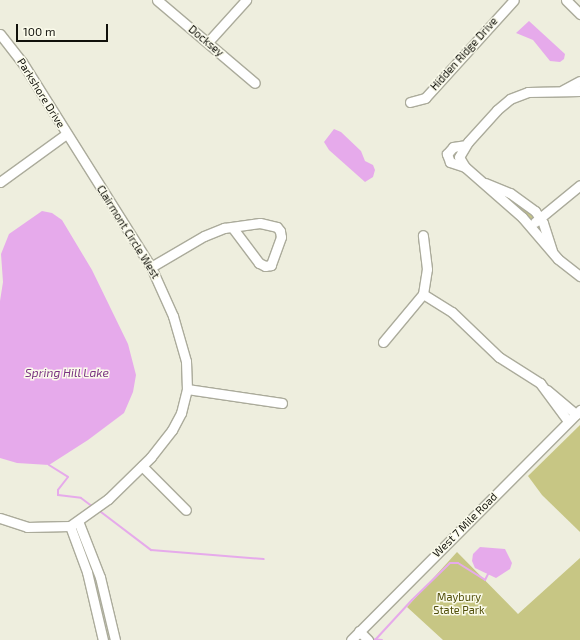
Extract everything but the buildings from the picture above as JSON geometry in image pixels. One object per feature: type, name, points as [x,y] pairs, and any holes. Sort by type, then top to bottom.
[{"type":"street","name":"Docksey","points":[[157,0],[255,83]]},
{"type":"street","points":[[208,42],[246,0]]},
{"type":"street","name":"Hidden Ridge Drive","points":[[410,102],[425,98],[514,0]]},
{"type":"street","points":[[566,0],[580,14]]},
{"type":"street","name":"Parkshore Drive","points":[[0,34],[22,62],[66,134]]},
{"type":"street","points":[[562,90],[580,81]]},
{"type":"street","points":[[580,91],[562,90],[528,92],[510,99],[497,110],[465,145],[459,157],[465,167],[530,226],[553,253],[580,276]]},
{"type":"street","points":[[0,182],[66,134]]},
{"type":"street","name":"Clairmont Circle West","points":[[66,134],[151,267],[168,303],[182,342],[188,371],[187,389],[181,412],[172,430],[142,466],[108,498],[74,523]]},
{"type":"street","points":[[482,182],[520,198],[540,218],[553,253]]},
{"type":"street","points":[[530,226],[580,185]]},
{"type":"street","points":[[151,267],[204,236],[232,227],[260,223],[277,227],[281,237],[271,265],[265,266],[259,263],[232,227]]},
{"type":"street","points":[[382,342],[423,294],[427,268],[423,235]]},
{"type":"street","points":[[423,294],[452,312],[495,354],[529,374],[544,388],[578,412]]},
{"type":"street","points":[[544,388],[568,421]]},
{"type":"street","points":[[187,389],[282,403]]},
{"type":"street","name":"West 7 Mile Road","points":[[351,640],[578,412]]},
{"type":"street","points":[[142,466],[186,510]]},
{"type":"street","points":[[0,518],[27,526],[74,523]]},
{"type":"street","points":[[74,523],[100,577],[115,640]]},
{"type":"street","points":[[74,523],[88,572],[103,640]]},
{"type":"street","points":[[95,605],[105,602]]},
{"type":"street","points":[[359,631],[368,640]]},
{"type":"green space","points":[[497,191],[502,192],[534,215],[534,218],[529,220]]},
{"type":"green space","points":[[580,425],[580,532],[542,495],[528,476]]},
{"type":"green space","name":"Maybury State Park","points":[[457,552],[518,614],[580,558],[580,640],[443,640],[407,607]]},
{"type":"water","points":[[529,21],[565,54],[564,59],[560,62],[550,61],[533,40],[516,33]]},
{"type":"water","points":[[334,129],[341,132],[361,151],[365,161],[373,165],[375,170],[373,177],[365,182],[329,150],[324,142]]},
{"type":"water","name":"Spring Hill Lake","points":[[42,211],[52,213],[62,220],[92,270],[128,344],[136,375],[133,392],[124,413],[88,440],[49,465],[17,463],[0,458],[0,301],[3,282],[1,254],[9,234]]},
{"type":"water","points":[[480,547],[505,549],[512,563],[510,569],[496,578],[475,568],[472,561],[473,554]]},
{"type":"waterway","points":[[49,465],[68,477],[58,490],[58,495],[81,498],[93,507]]},
{"type":"waterway","points":[[97,509],[151,550],[264,559]]},
{"type":"waterway","points":[[376,639],[412,600],[450,563],[458,563],[485,580],[488,574]]},
{"type":"waterway","points":[[371,639],[382,640]]}]
